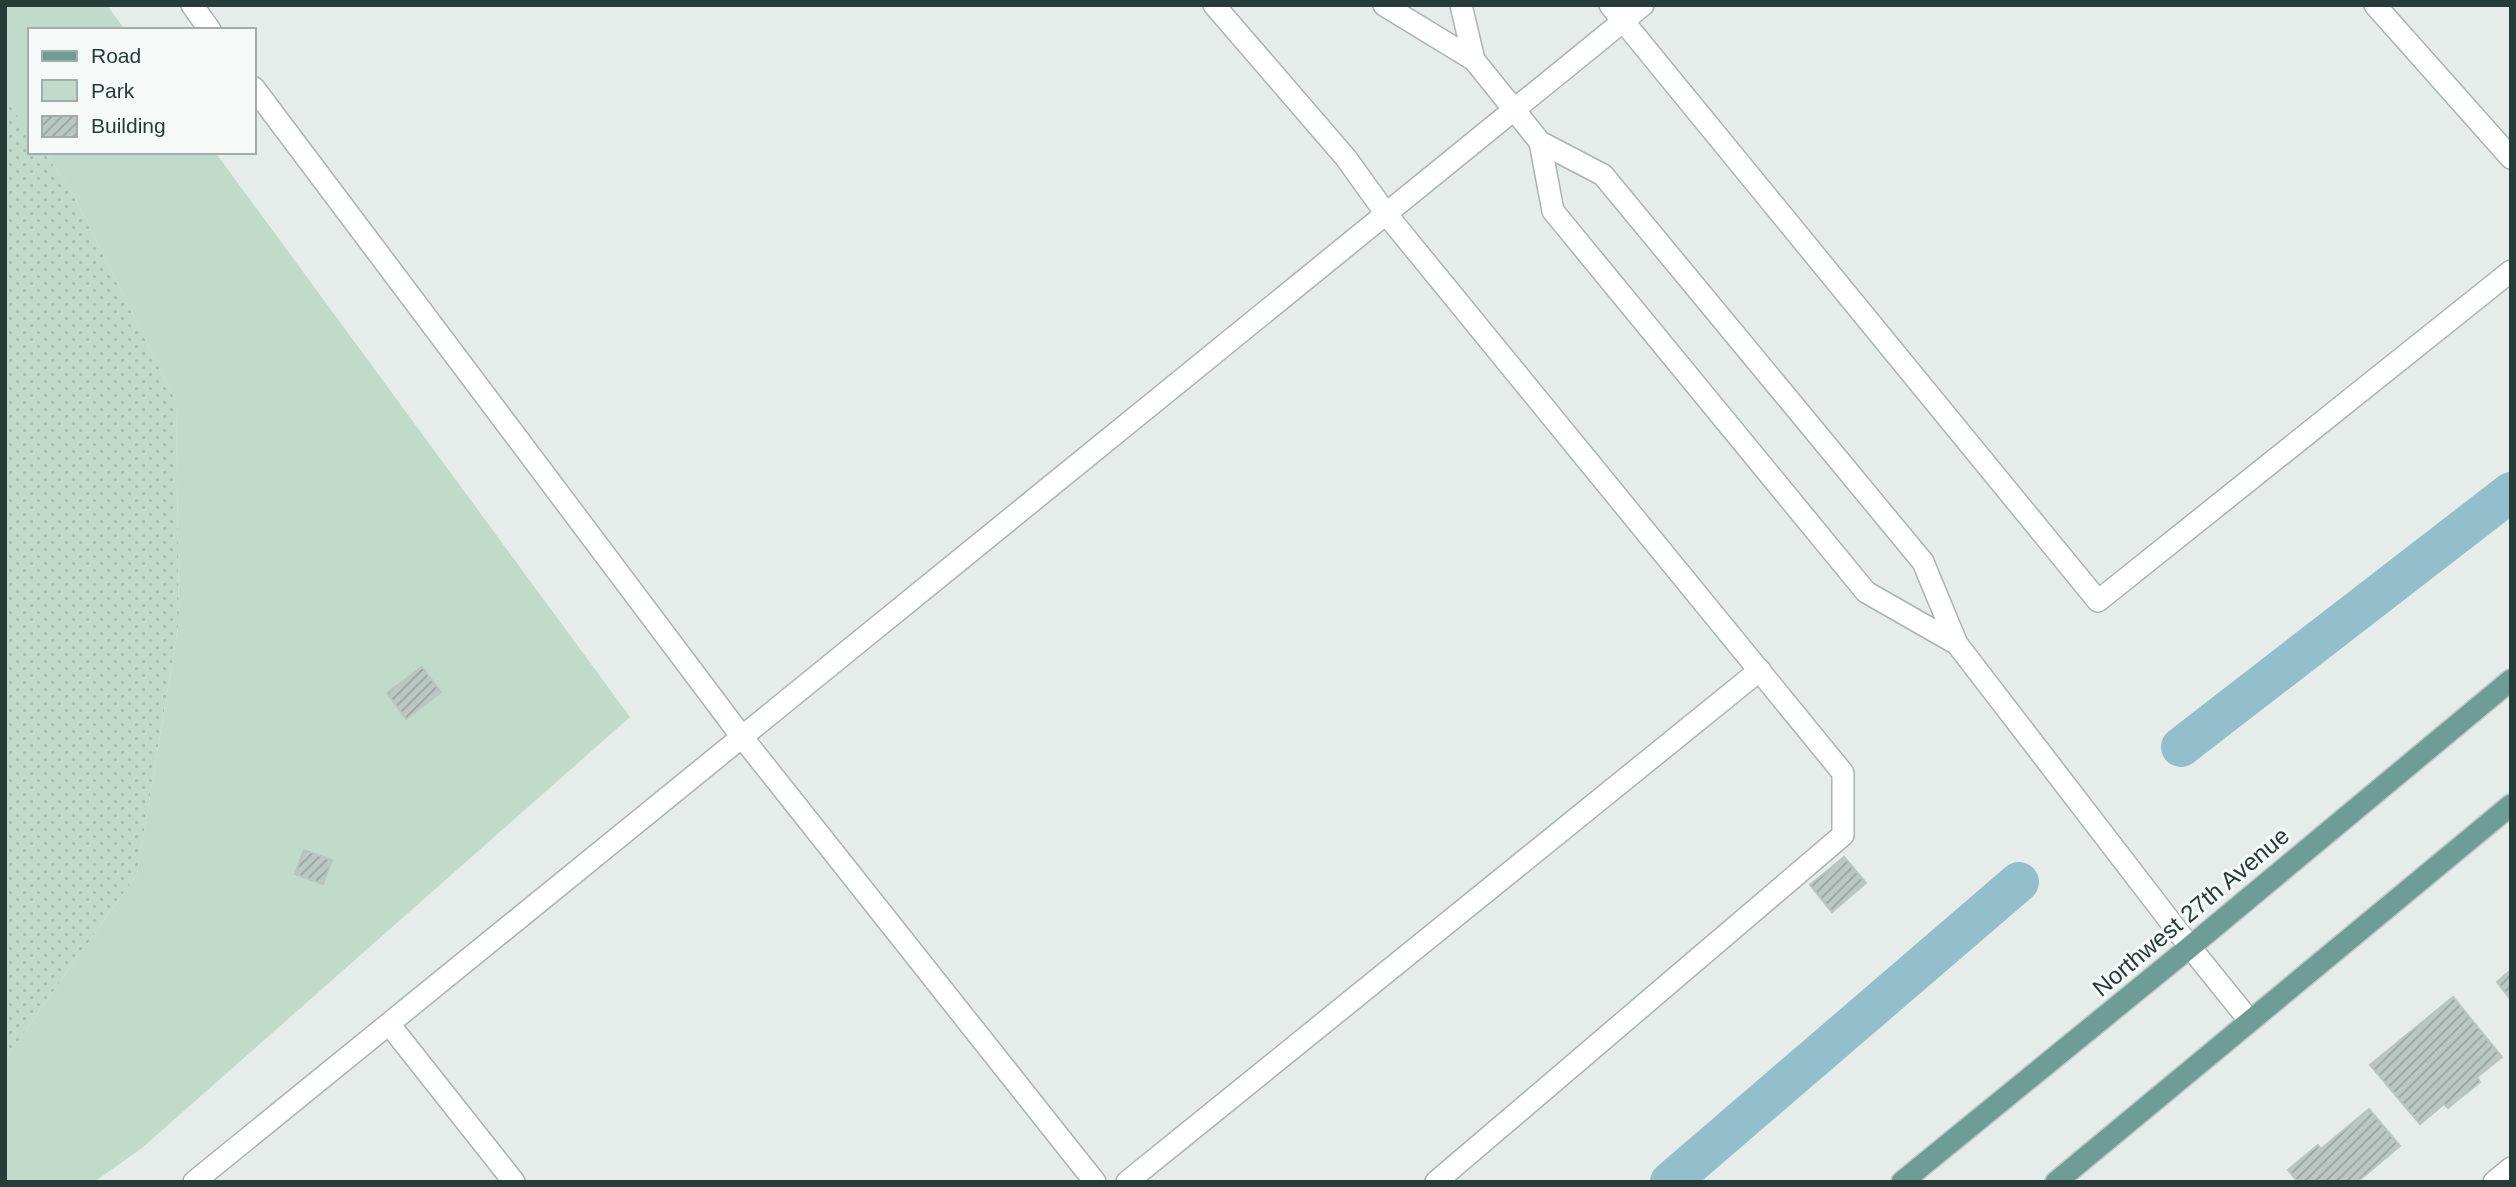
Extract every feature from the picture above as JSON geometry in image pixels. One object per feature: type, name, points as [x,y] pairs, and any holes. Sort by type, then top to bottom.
[{"type":"main road","name":"Northwest 27th Avenue","points":[[1902,1182],[2511,680]]},
{"type":"main road","points":[[2056,1182],[2511,805]]},
{"type":"street","points":[[192,5],[209,28]]},
{"type":"street","points":[[1214,5],[1346,158],[1387,215],[1843,773],[1843,835],[1436,1182]]},
{"type":"street","points":[[1384,5],[1474,60],[1540,142],[1603,174],[1923,562],[1957,644],[2249,1020]]},
{"type":"street","points":[[1461,5],[1474,60]]},
{"type":"street","points":[[194,1182],[1514,111],[1617,13],[1643,5]]},
{"type":"street","points":[[2375,5],[2511,158]]},
{"type":"street","points":[[1617,13],[2098,601],[2511,271]]},
{"type":"street","points":[[256,91],[742,737],[1095,1182]]},
{"type":"street","points":[[1540,142],[1553,211],[1866,592],[1957,644]]},
{"type":"street","points":[[1127,1182],[1760,670]]},
{"type":"street","points":[[389,1024],[514,1182]]},
{"type":"street","points":[[2494,1182],[2511,1168]]},
{"type":"green space","points":[[5,5],[107,5],[124,28],[28,28],[28,129],[5,98]]},
{"type":"green space","points":[[5,98],[28,129],[28,154],[45,154],[71,190],[176,402],[179,621],[137,874],[5,1059]]},
{"type":"green space","points":[[45,154],[216,154],[630,717],[142,1148],[94,1182],[5,1182],[5,1059],[137,874],[179,621],[176,402],[71,190]]},
{"type":"building","points":[[422,667],[441,692],[406,719],[387,693]]},
{"type":"building","points":[[304,850],[332,860],[323,884],[295,874]]},
{"type":"building","points":[[1844,857],[1866,883],[1832,912],[1810,885]]},
{"type":"building","points":[[2511,970],[2511,1000],[2497,982]]},
{"type":"building","points":[[2453,997],[2502,1057],[2477,1077],[2480,1082],[2448,1108],[2444,1104],[2420,1124],[2370,1065]]},
{"type":"building","points":[[2369,1109],[2400,1146],[2357,1182],[2298,1182],[2288,1170],[2318,1145],[2321,1149]]},
{"type":"waterway","points":[[2181,747],[2511,492]]},
{"type":"waterway","points":[[1670,1182],[2019,882]]}]
